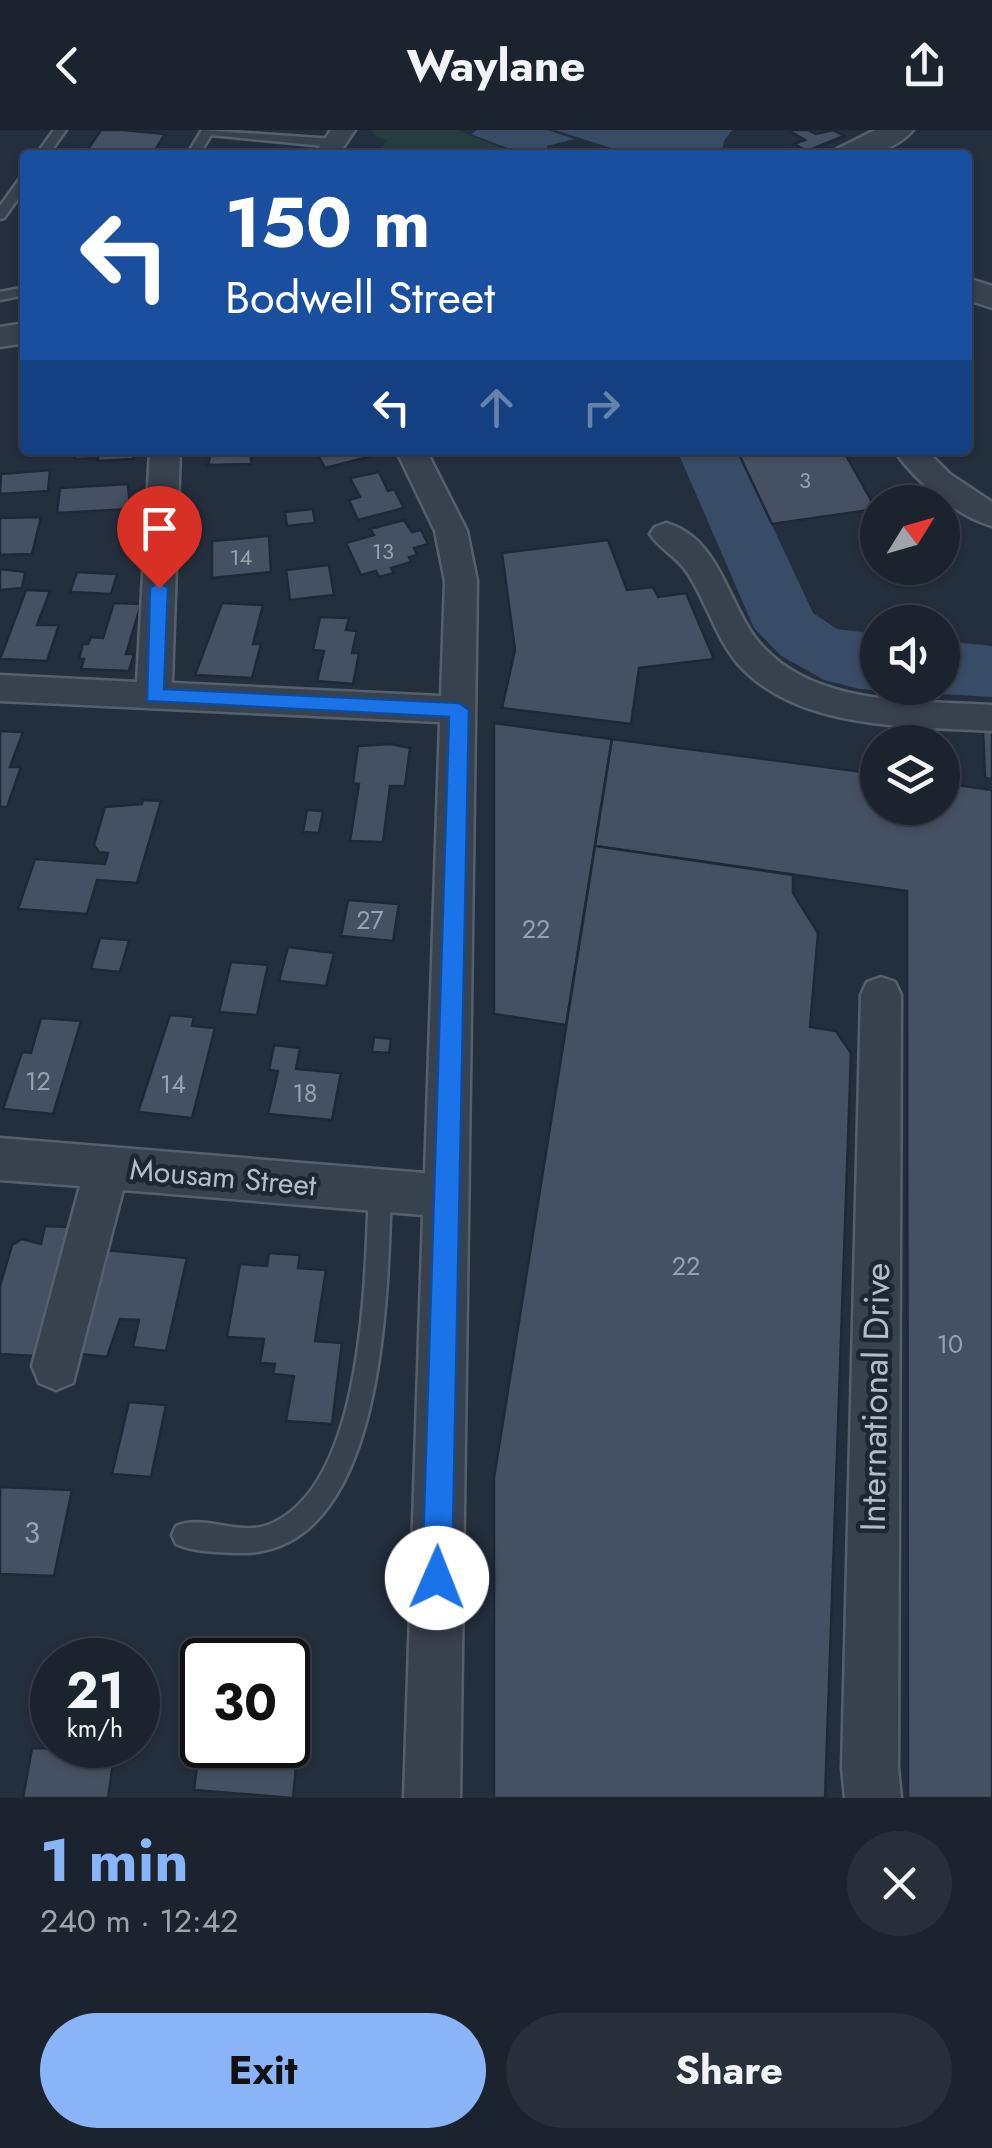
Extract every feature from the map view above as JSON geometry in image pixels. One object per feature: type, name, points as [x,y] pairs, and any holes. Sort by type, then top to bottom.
[{"type":"street","points":[[858,150],[898,130]]},
{"type":"street","points":[[154,696],[164,455]]},
{"type":"street","points":[[414,455],[452,531],[460,561],[432,1798]]},
{"type":"street","points":[[914,455],[939,481],[992,516]]},
{"type":"street","points":[[666,534],[695,554],[729,626],[750,658],[782,684],[844,705],[992,718]]},
{"type":"street","points":[[0,688],[459,710]]},
{"type":"street","name":"International Drive","points":[[873,1798],[870,1768],[881,995]]},
{"type":"street","name":"Mousam Street","points":[[0,1159],[446,1196]]},
{"type":"street","points":[[56,1366],[108,1167]]},
{"type":"lane","points":[[196,150],[207,131],[334,143]]},
{"type":"lane","points":[[0,215],[20,187]]},
{"type":"lane","points":[[185,1535],[247,1540],[276,1535],[332,1486],[362,1395],[374,1318],[380,1191]]},
{"type":"green space","points":[[371,130],[458,130],[507,150],[380,150],[387,140]]},
{"type":"water","points":[[477,130],[547,130],[574,139],[547,146],[548,150],[513,150],[471,134]]},
{"type":"water","points":[[555,130],[732,130],[722,150],[617,150]]},
{"type":"water","points":[[679,455],[739,455],[813,613],[837,629],[860,632],[860,689],[824,680],[780,655],[754,628]]},
{"type":"water","points":[[960,643],[992,646],[992,697],[960,695]]},
{"type":"building","points":[[101,130],[165,134],[155,150],[87,150]]},
{"type":"building","points":[[788,130],[816,134],[833,130],[844,136],[809,150],[794,144],[805,140]]},
{"type":"building","points":[[75,455],[133,455],[133,459],[75,459]]},
{"type":"building","points":[[211,455],[251,455],[251,464],[208,465]]},
{"type":"building","points":[[318,455],[372,455],[372,456],[325,468]]},
{"type":"building","points":[[739,455],[846,455],[863,485],[860,511],[772,524]]},
{"type":"building","points":[[50,470],[48,491],[0,494],[1,474]]},
{"type":"building","points":[[379,472],[388,491],[394,489],[404,508],[358,520],[349,500],[360,497],[350,478]]},
{"type":"building","points":[[128,484],[130,509],[57,513],[60,488]]},
{"type":"building","points":[[313,509],[315,523],[287,526],[285,512]]},
{"type":"building","points":[[41,517],[32,554],[0,555],[0,518]]},
{"type":"building","points":[[404,520],[412,532],[421,530],[428,544],[414,548],[417,555],[409,557],[411,562],[391,568],[394,573],[379,577],[376,571],[361,575],[346,543],[374,535],[370,529]]},
{"type":"building","points":[[269,536],[271,572],[212,578],[212,541]]},
{"type":"building","points":[[608,540],[627,590],[653,587],[658,597],[686,593],[714,659],[639,668],[631,724],[502,708],[515,650],[502,553]]},
{"type":"building","points":[[329,565],[334,595],[290,600],[286,570]]},
{"type":"building","points":[[0,569],[25,572],[22,588],[0,590]]},
{"type":"building","points":[[77,572],[117,574],[111,594],[70,592]]},
{"type":"building","points":[[26,590],[50,591],[37,625],[59,625],[47,661],[0,659]]},
{"type":"building","points":[[114,603],[141,604],[126,654],[134,654],[129,671],[81,669],[83,644],[88,644],[91,637],[103,638]]},
{"type":"building","points":[[222,603],[263,605],[253,644],[261,644],[252,678],[195,675]]},
{"type":"building","points":[[320,617],[349,618],[346,630],[357,631],[352,653],[359,653],[353,684],[317,681],[324,651],[313,650]]},
{"type":"building","points":[[494,723],[612,739],[566,1025],[494,1014]]},
{"type":"building","points":[[983,729],[992,730],[992,779],[985,778]]},
{"type":"building","points":[[0,731],[23,732],[10,767],[21,767],[7,807],[0,807]]},
{"type":"building","points":[[612,739],[860,772],[860,825],[960,825],[960,786],[992,790],[992,1798],[908,1798],[907,891],[595,846]]},
{"type":"building","points":[[391,744],[410,748],[405,786],[390,786],[383,842],[350,841],[359,784],[353,783],[358,746]]},
{"type":"building","points":[[143,800],[161,801],[137,883],[97,880],[87,914],[18,909],[35,859],[105,864],[108,853],[99,852],[94,845],[105,807],[142,804]]},
{"type":"building","points":[[307,810],[323,811],[319,833],[303,832]]},
{"type":"building","points":[[595,846],[793,875],[793,893],[818,933],[810,1027],[836,1031],[851,1053],[825,1798],[494,1798],[494,1478]]},
{"type":"building","points":[[348,900],[399,904],[393,941],[341,936]]},
{"type":"building","points":[[100,938],[129,940],[120,972],[91,969]]},
{"type":"building","points":[[288,947],[334,953],[326,986],[279,981]]},
{"type":"building","points":[[231,962],[268,965],[257,1015],[219,1012]]},
{"type":"building","points":[[170,1015],[194,1017],[192,1026],[215,1028],[192,1118],[138,1112]]},
{"type":"building","points":[[41,1018],[81,1021],[53,1114],[3,1109],[22,1052],[31,1053]]},
{"type":"building","points":[[374,1037],[391,1039],[389,1053],[372,1052]]},
{"type":"building","points":[[274,1045],[300,1048],[296,1069],[341,1073],[332,1120],[268,1114],[278,1071],[269,1070]]},
{"type":"building","points":[[45,1226],[69,1227],[36,1356],[0,1354],[0,1286],[12,1245],[22,1239],[41,1244]]},
{"type":"building","points":[[105,1250],[187,1258],[166,1351],[133,1347],[139,1320],[120,1319],[107,1357],[81,1354],[84,1343],[70,1341]]},
{"type":"building","points":[[269,1253],[300,1255],[298,1268],[326,1270],[315,1341],[342,1343],[332,1424],[286,1421],[294,1376],[273,1374],[275,1364],[260,1363],[264,1339],[227,1337],[240,1264],[267,1266]]},
{"type":"building","points":[[129,1402],[166,1405],[151,1477],[112,1474]]},
{"type":"building","points":[[0,1487],[72,1490],[54,1576],[0,1574]]},
{"type":"building","points":[[30,1759],[30,1768],[112,1768],[108,1798],[23,1798]]},
{"type":"building","points":[[197,1768],[296,1768],[293,1798],[194,1790]]},
{"type":"route","points":[[159,588],[154,696],[459,710],[437,1578]]}]
